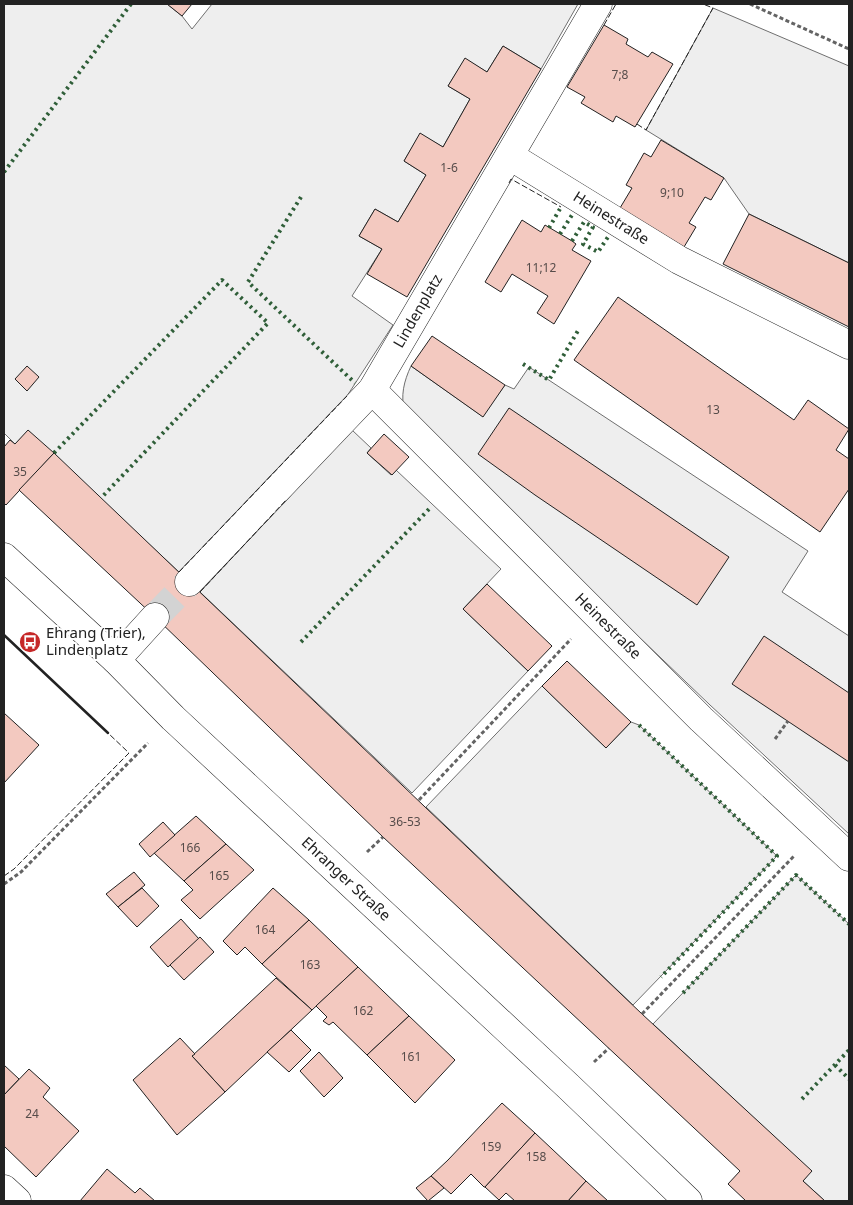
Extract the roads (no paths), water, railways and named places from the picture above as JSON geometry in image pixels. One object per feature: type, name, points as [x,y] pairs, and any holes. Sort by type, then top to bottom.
[{"type":"street","name":"Lindenplatz","points":[[189,582],[372,390],[598,4]]},
{"type":"street","name":"Heinestraße","points":[[510,156],[680,260],[849,345]]},
{"type":"street","name":"Heinestraße","points":[[372,390],[702,719],[849,857]]},
{"type":"street","name":"Ehranger Straße","points":[[4,557],[116,660],[173,718],[569,1087],[688,1201]]},
{"type":"street","points":[[116,660],[155,617]]},
{"type":"street","points":[[4,1189],[17,1201]]},
{"type":"tunnel","points":[[155,617],[189,582]]},
{"type":"place","name":"Ehrang (Trier), Lindenplatz","points":[[30,642]]}]
